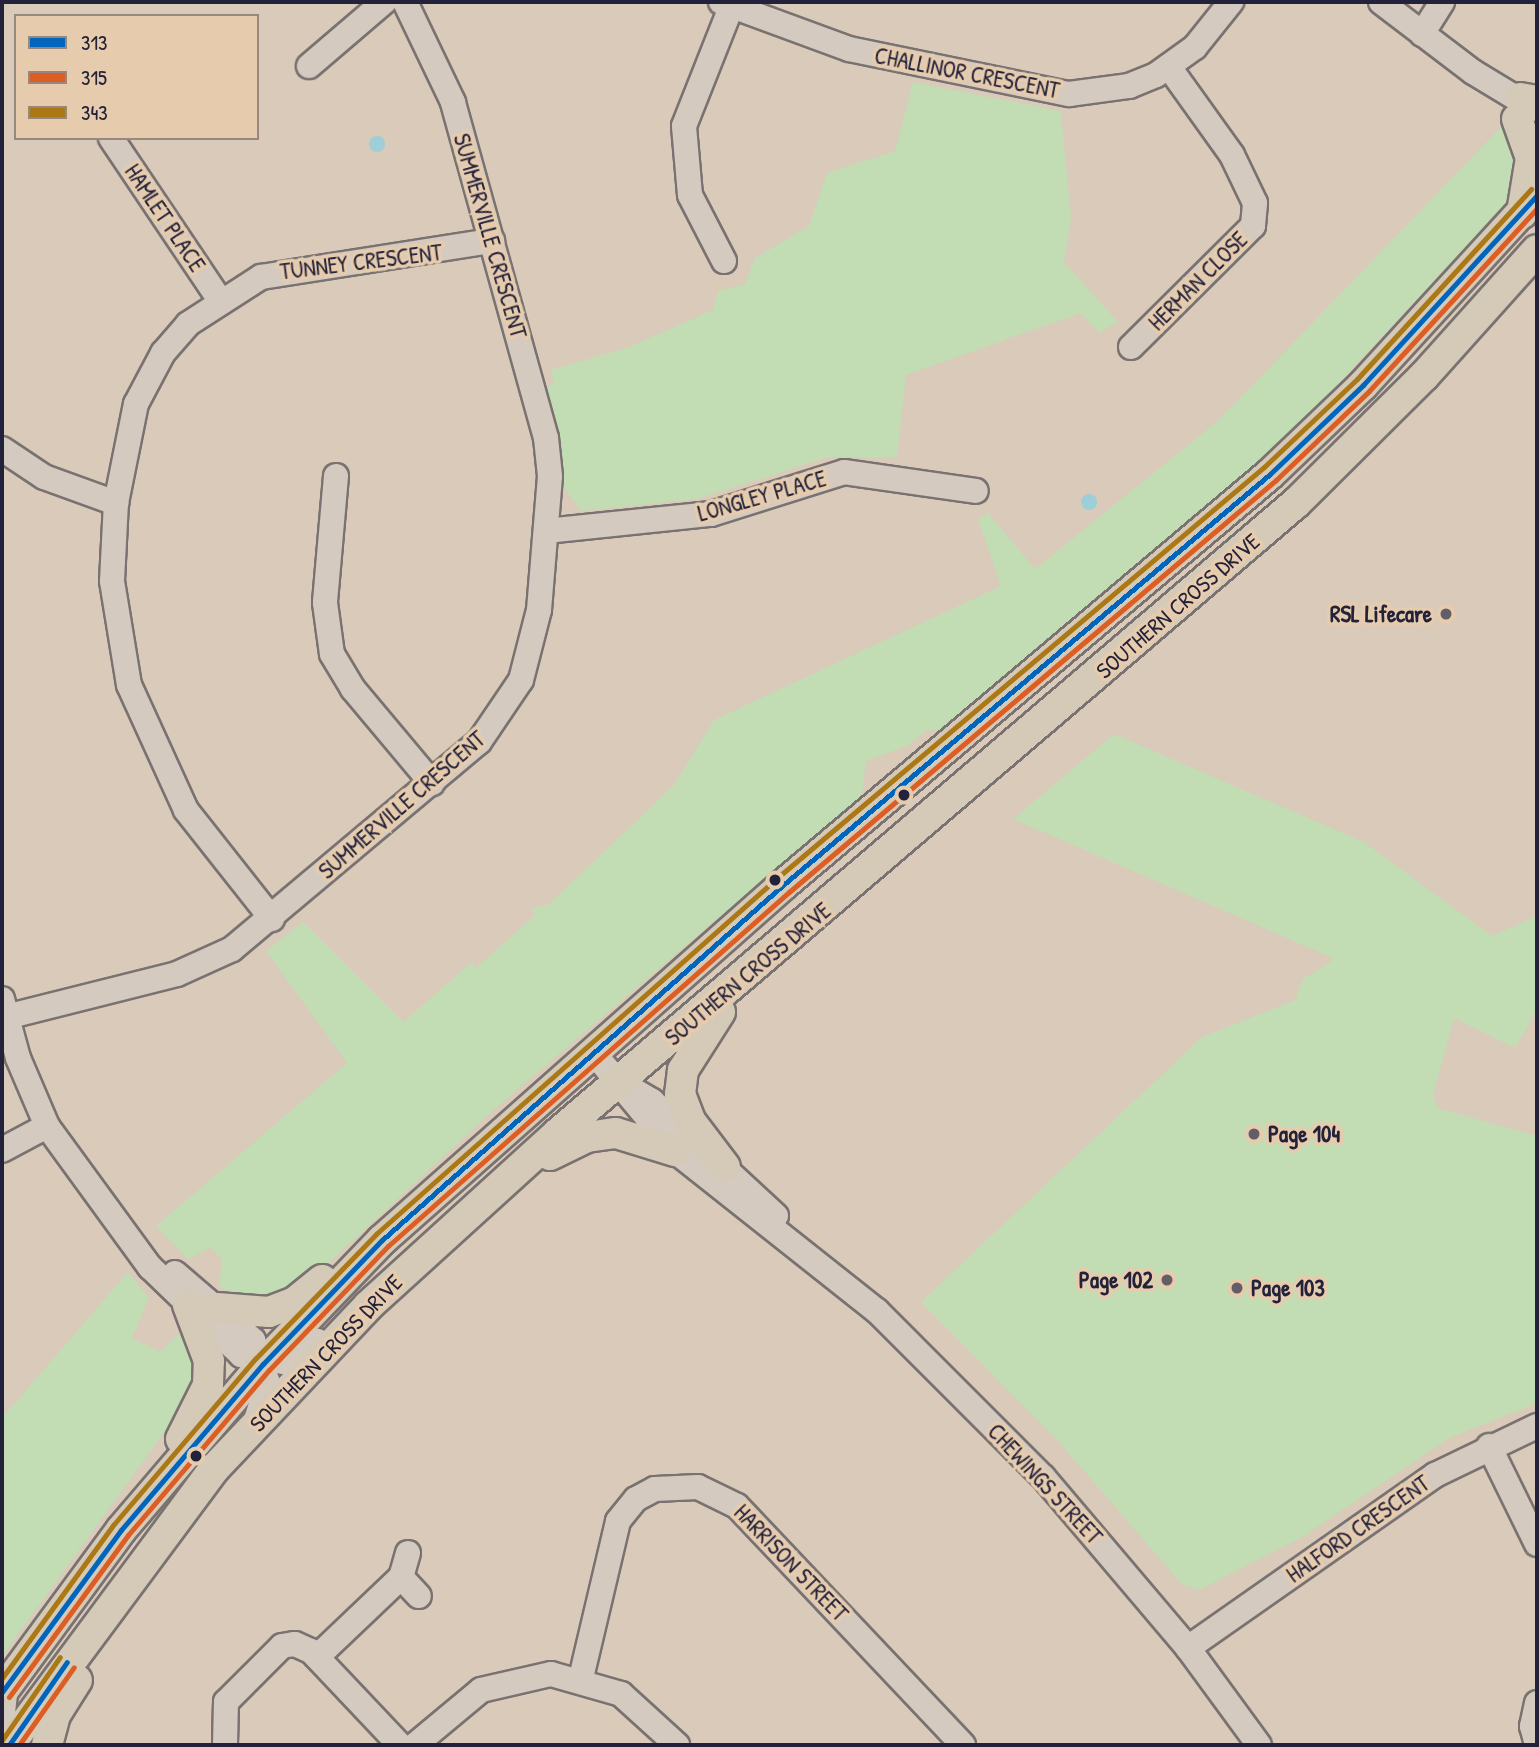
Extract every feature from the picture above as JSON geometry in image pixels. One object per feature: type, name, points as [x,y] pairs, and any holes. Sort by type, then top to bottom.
[{"type":"main road","points":[[1530,113],[1530,204]]},
{"type":"main road","name":"SOUTHERN CROSS DRIVE","points":[[4,1689],[82,1578],[121,1530],[263,1364],[382,1240],[918,769],[1270,474],[1363,385],[1530,204]]},
{"type":"main road","name":"SOUTHERN CROSS DRIVE","points":[[7,1745],[127,1581],[251,1430],[369,1306],[470,1210],[751,969],[1004,758],[1296,503],[1424,376],[1537,250]]},
{"type":"main road","points":[[725,1167],[691,1122],[680,1094],[683,1070],[751,969]]},
{"type":"main road","points":[[470,1210],[587,1137],[632,1134],[675,1151]]},
{"type":"main road","points":[[121,1530],[171,1457],[208,1385],[209,1361],[192,1295],[281,1308],[307,1294],[363,1239],[382,1240]]},
{"type":"main road","points":[[47,1745],[55,1715],[112,1625],[127,1581]]},
{"type":"street","points":[[309,66],[384,2]]},
{"type":"street","name":"SUMMERVILLE CRESCENT","points":[[4,1008],[177,974],[232,949],[272,919],[479,742],[521,681],[536,634],[546,531],[546,438],[453,102],[405,2]]},
{"type":"street","name":"CHALLINOR CRESCENT","points":[[726,4],[849,49],[1038,90],[1100,92],[1168,67],[1207,36],[1231,2]]},
{"type":"street","points":[[1381,2],[1530,113]]},
{"type":"street","points":[[1422,34],[1442,2]]},
{"type":"street","points":[[724,261],[690,195],[684,126],[726,4]]},
{"type":"street","name":"HERMAN CLOSE","points":[[1131,347],[1253,226],[1255,203],[1232,155],[1168,67]]},
{"type":"street","name":"HAMLET PLACE","points":[[112,140],[219,299]]},
{"type":"street","name":"TUNNEY CRESCENT","points":[[272,919],[186,810],[137,711],[114,607],[117,503],[131,421],[152,369],[188,324],[219,299],[292,267],[413,257],[492,241]]},
{"type":"street","points":[[2,449],[44,477],[117,503]]},
{"type":"street","name":"LONGLEY PLACE","points":[[546,531],[711,514],[844,472],[976,491]]},
{"type":"street","points":[[336,476],[325,603],[332,654],[353,689],[432,783]]},
{"type":"street","points":[[4,1008],[47,1126],[74,1171],[140,1249],[192,1295],[253,1340],[263,1364],[265,1404],[251,1430]]},
{"type":"street","name":"CHEWINGS STREET","points":[[593,1052],[621,1083],[628,1101],[675,1151],[803,1248],[906,1339],[1125,1572],[1188,1648],[1259,1745]]},
{"type":"street","name":"CHEWINGS STREET","points":[[621,1083],[640,1091],[725,1167],[803,1248]]},
{"type":"street","points":[[2,1150],[47,1126]]},
{"type":"street","points":[[263,1364],[293,1364],[340,1318],[369,1306]]},
{"type":"street","name":"HALFORD CRESCENT","points":[[1188,1648],[1435,1475],[1489,1446],[1537,1426]]},
{"type":"street","points":[[1489,1446],[1537,1544]]},
{"type":"street","name":"HARRISON STREET","points":[[581,1678],[618,1521],[655,1489],[698,1487],[737,1506],[964,1745]]},
{"type":"street","points":[[317,1657],[401,1577],[408,1553]]},
{"type":"street","points":[[401,1577],[419,1596]]},
{"type":"street","points":[[225,1745],[222,1720],[233,1692],[282,1646],[302,1645],[317,1657],[400,1745]]},
{"type":"street","points":[[415,1745],[481,1690],[522,1676],[581,1678],[621,1694],[677,1745]]},
{"type":"street","points":[[2,1722],[4,1689]]},
{"type":"street","points":[[1537,1703],[1532,1726],[1537,1745]]},
{"type":"street","points":[[2,1736],[7,1745]]},
{"type":"green space","points":[[913,82],[1061,111],[1071,218],[1064,262],[1118,322],[1099,333],[1081,313],[906,375],[897,458],[828,457],[697,499],[581,511],[563,486],[546,389],[554,383],[551,370],[629,347],[713,310],[718,291],[745,284],[755,258],[809,226],[827,173],[895,151]]},
{"type":"green space","points":[[1502,126],[1512,140],[1520,180],[1506,204],[1321,402],[1241,479],[979,703],[975,699],[939,731],[928,729],[909,745],[866,761],[862,795],[490,1113],[293,1296],[244,1302],[219,1286],[222,1260],[211,1247],[188,1259],[156,1226],[347,1063],[266,951],[303,922],[403,1022],[472,962],[476,968],[535,915],[531,909],[549,904],[674,785],[714,720],[1001,586],[978,519],[988,513],[1035,569],[1220,419]]},
{"type":"green space","points":[[1114,734],[1364,842],[1492,936],[1537,916],[1537,1010],[1515,1048],[1454,1018],[1433,1095],[1438,1108],[1537,1136],[1537,1403],[1449,1438],[1304,1536],[1199,1590],[1182,1584],[1059,1442],[921,1302],[1202,1037],[1295,1000],[1303,979],[1335,959],[1013,819]]},
{"type":"green space","points":[[128,1272],[149,1298],[132,1338],[160,1352],[179,1334],[194,1355],[189,1398],[2,1656],[2,1418]]},
{"type":"water","points":[[377,136],[385,144],[377,152],[369,144]]},
{"type":"water","points":[[1089,494],[1095,496],[1095,508],[1089,510],[1083,508],[1081,502],[1083,496]]},
{"type":"transit line","name":"343","points":[[2,1678],[114,1524],[256,1358],[376,1234],[777,878],[1264,467],[1357,379],[1531,189]]},
{"type":"transit line","name":"313","points":[[2,1692],[121,1530],[263,1364],[382,1240],[783,885],[1270,474],[1363,385],[1537,195]]},
{"type":"transit line","name":"315","points":[[9,1697],[128,1535],[269,1370],[388,1246],[789,892],[1276,480],[1369,391],[1537,208]]},
{"type":"transit line","name":"343","points":[[2,1740],[60,1657]]},
{"type":"transit line","name":"313","points":[[9,1745],[67,1662]]},
{"type":"transit line","name":"315","points":[[19,1745],[74,1667]]},
{"type":"place","name":"RSL Lifecare","points":[[1446,614]]},
{"type":"place","name":"Page 104","points":[[1254,1134]]},
{"type":"place","name":"Page 102","points":[[1167,1280]]},
{"type":"place","name":"Page 103","points":[[1237,1288]]}]
